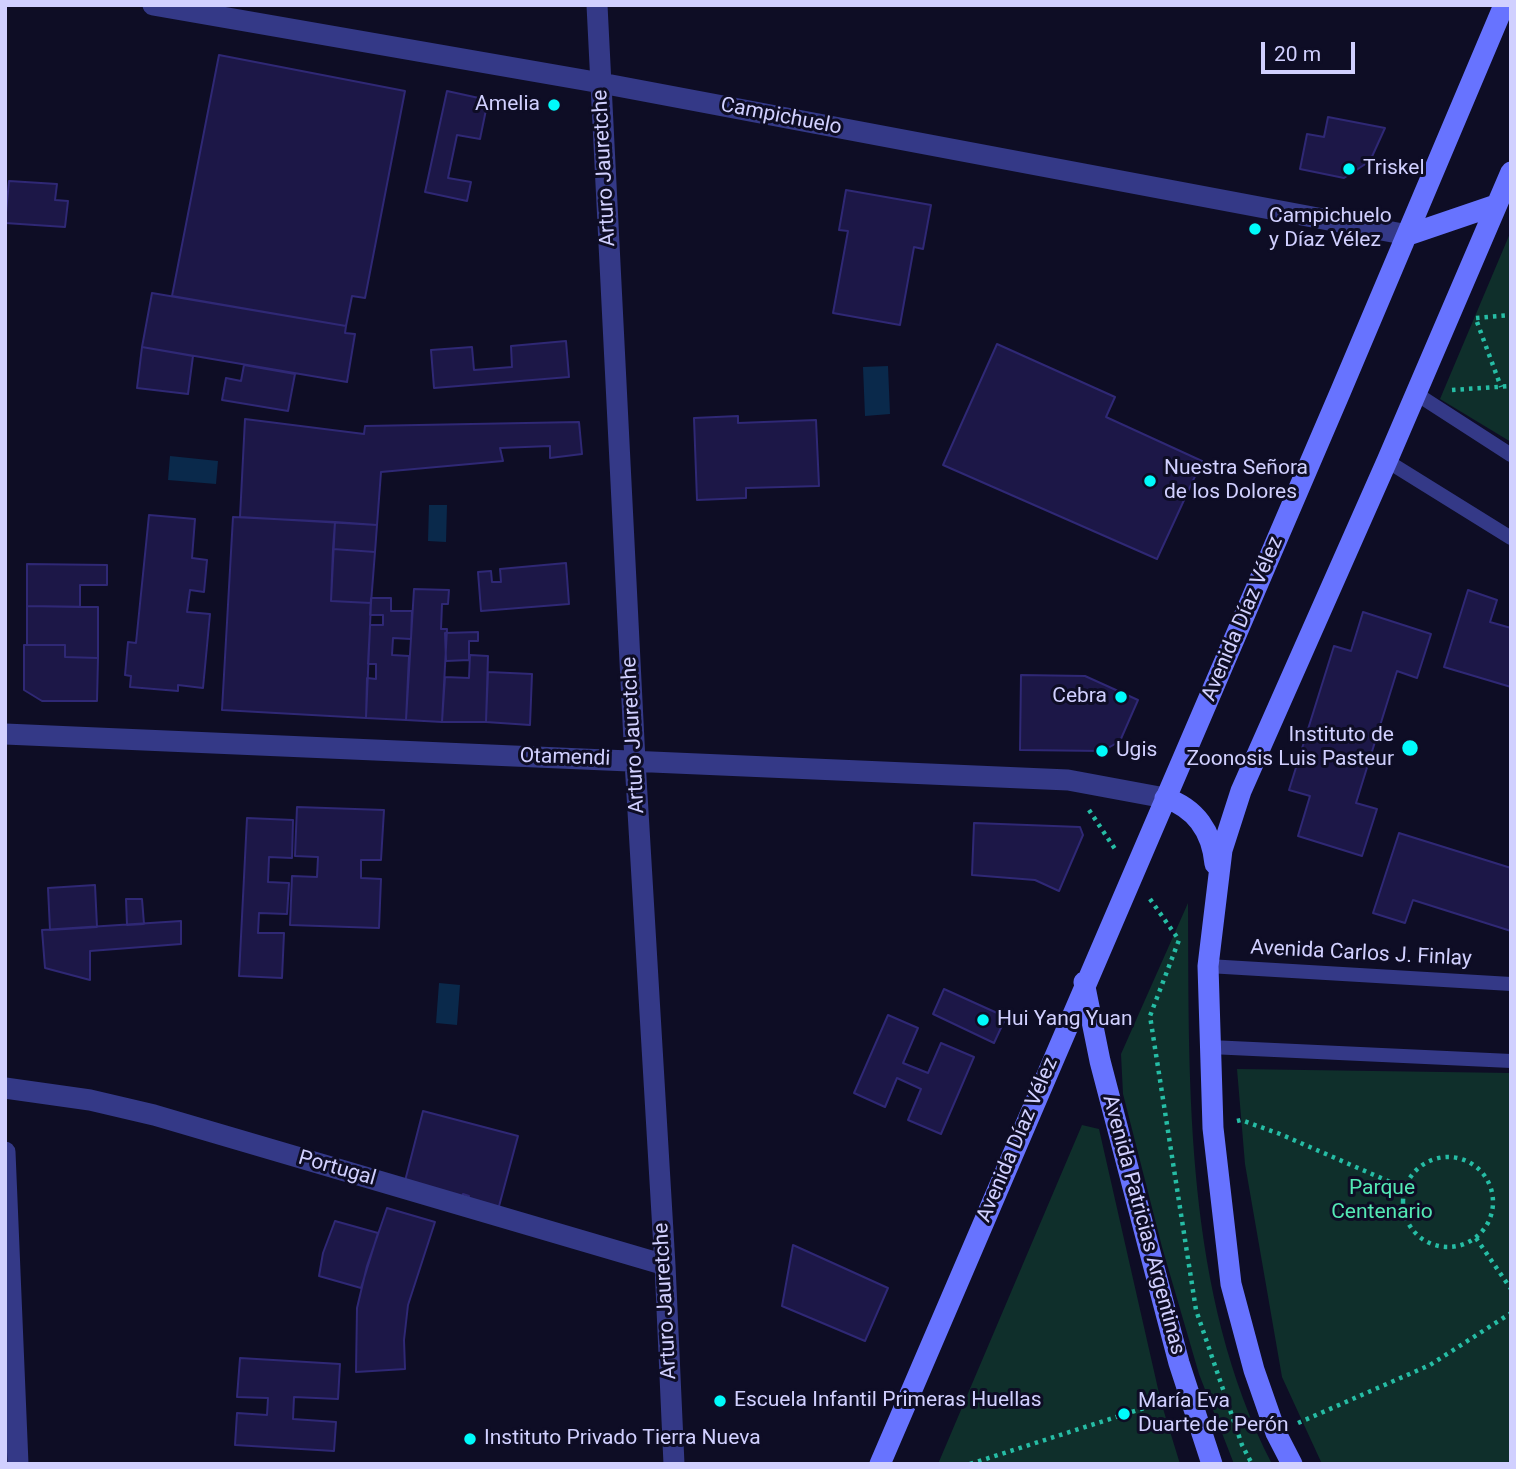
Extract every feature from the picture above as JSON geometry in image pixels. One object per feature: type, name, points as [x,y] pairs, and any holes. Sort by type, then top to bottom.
[{"type":"main road","name":"Avenida Díaz Vélez","points":[[880,1464],[1504,5]]},
{"type":"main road","points":[[1292,1464],[1276,1433],[1254,1370],[1231,1284],[1213,1128],[1208,966],[1216,887],[1225,838],[1241,791],[1511,172]]},
{"type":"main road","points":[[1408,234],[1496,205]]},
{"type":"main road","points":[[1165,798],[1189,809],[1204,828],[1214,850],[1216,887]]},
{"type":"main road","name":"Avenida Patricias Argentinas","points":[[1084,982],[1106,1087],[1188,1394],[1212,1464]]},
{"type":"street","name":"Campichuelo","points":[[153,5],[601,83],[1408,234]]},
{"type":"street","name":"Arturo Jauretche","points":[[597,5],[674,1464]]},
{"type":"street","name":"Otamendi","points":[[5,734],[1068,780],[1165,798]]},
{"type":"street","name":"Portugal","points":[[5,1088],[90,1100],[154,1115],[665,1265]]},
{"type":"street","points":[[5,1152],[18,1464]]},
{"type":"lane","points":[[1415,393],[1511,455]]},
{"type":"lane","points":[[1387,461],[1511,538]]},
{"type":"lane","name":"Avenida Carlos J. Finlay","points":[[1208,966],[1511,984]]},
{"type":"lane","points":[[1210,1046],[1511,1061]]},
{"type":"path","points":[[1475,318],[1502,387]]},
{"type":"path","points":[[1415,393],[1511,386]]},
{"type":"path","points":[[1068,780],[1179,940],[1150,1016],[1196,1310],[1242,1445],[1252,1464]]},
{"type":"path","points":[[1213,1128],[1241,1120],[1404,1188]]},
{"type":"path","points":[[1461,1157],[1484,1174],[1491,1186],[1494,1200],[1486,1227],[1476,1238],[1463,1245],[1435,1246],[1412,1230],[1402,1203],[1404,1188],[1420,1165],[1433,1158],[1461,1157]]},
{"type":"path","points":[[1476,1238],[1511,1289]]},
{"type":"path","points":[[1276,1433],[1430,1365],[1511,1312]]},
{"type":"path","points":[[970,1464],[1188,1394]]},
{"type":"green space","points":[[1511,231],[1511,442],[1440,399]]},
{"type":"green space","points":[[1188,903],[1192,1118],[1197,1190],[1207,1260],[1222,1330],[1243,1398],[1272,1464],[1234,1464],[1199,1374],[1162,1247],[1123,1094],[1121,1054]]},
{"type":"green space","name":"Parque Centenario","points":[[1237,1069],[1511,1073],[1511,1464],[1322,1464],[1282,1377],[1245,1164]]},
{"type":"green space","points":[[1082,1125],[1099,1129],[1161,1402],[1180,1464],[938,1464]]},
{"type":"water","points":[[888,366],[890,414],[865,416],[863,367]]},
{"type":"water","points":[[170,456],[218,461],[216,484],[168,480]]},
{"type":"water","points":[[429,505],[447,505],[446,542],[428,541]]},
{"type":"water","points":[[439,983],[460,985],[457,1025],[436,1023]]},
{"type":"building","points":[[219,55],[405,91],[365,298],[352,296],[346,326],[172,296]]},
{"type":"building","points":[[447,91],[488,100],[480,139],[457,135],[448,178],[471,182],[467,201],[425,192]]},
{"type":"building","points":[[1328,117],[1385,128],[1370,161],[1344,178],[1300,169],[1307,134],[1324,137]]},
{"type":"building","points":[[9,181],[57,184],[55,200],[68,201],[65,227],[5,223]]},
{"type":"building","points":[[846,190],[931,205],[923,249],[914,247],[900,325],[833,313],[848,231],[839,230]]},
{"type":"building","points":[[152,293],[346,326],[345,333],[355,334],[347,382],[142,347]]},
{"type":"building","points":[[566,341],[569,377],[434,388],[431,350],[472,347],[474,370],[512,367],[511,346]]},
{"type":"building","points":[[997,344],[1115,397],[1106,417],[1202,461],[1157,559],[943,465]]},
{"type":"building","points":[[142,347],[193,356],[188,394],[137,388]]},
{"type":"building","points":[[244,365],[295,374],[288,411],[222,400],[226,378],[241,381]]},
{"type":"building","points":[[738,416],[738,423],[816,420],[819,486],[746,488],[746,498],[697,500],[694,418]]},
{"type":"building","points":[[245,419],[364,434],[365,426],[579,422],[582,454],[550,458],[550,446],[500,448],[503,461],[381,472],[377,525],[240,517]]},
{"type":"building","points":[[149,515],[195,519],[192,558],[207,560],[204,592],[190,590],[187,612],[210,614],[203,688],[178,685],[178,691],[130,687],[131,676],[125,675],[128,642],[136,643]]},
{"type":"building","points":[[233,517],[335,522],[331,601],[371,603],[366,718],[222,710]]},
{"type":"building","points":[[335,522],[377,525],[375,552],[333,549]]},
{"type":"building","points":[[333,549],[375,552],[371,603],[331,601]]},
{"type":"building","points":[[566,563],[569,604],[481,611],[478,572],[491,571],[492,582],[501,582],[500,569]]},
{"type":"building","points":[[27,564],[107,565],[107,585],[80,585],[80,607],[27,606]]},
{"type":"building","points":[[414,589],[449,590],[448,604],[442,604],[441,629],[447,629],[442,722],[406,720]]},
{"type":"building","points":[[1468,590],[1497,600],[1490,622],[1511,628],[1511,687],[1444,667]]},
{"type":"building","points":[[371,598],[391,598],[391,611],[412,611],[411,639],[393,638],[392,655],[409,656],[406,720],[366,718],[367,678],[376,679],[376,664],[368,664],[370,625],[383,625],[383,615],[370,615]]},
{"type":"building","points":[[27,606],[98,607],[98,658],[65,657],[65,645],[27,645]]},
{"type":"building","points":[[1363,612],[1431,634],[1417,678],[1397,671],[1356,803],[1377,809],[1362,856],[1298,836],[1310,796],[1289,790],[1334,646],[1351,651]]},
{"type":"building","points":[[478,632],[478,641],[469,641],[469,660],[446,661],[445,633]]},
{"type":"building","points":[[24,645],[65,645],[65,657],[98,658],[97,701],[42,701],[24,690]]},
{"type":"building","points":[[470,655],[488,656],[486,722],[442,722],[445,677],[469,678]]},
{"type":"building","points":[[488,672],[532,674],[530,725],[486,722]]},
{"type":"building","points":[[1021,675],[1085,676],[1138,700],[1120,741],[1103,751],[1020,750]]},
{"type":"building","points":[[297,807],[384,810],[381,860],[361,860],[361,878],[381,879],[379,928],[290,925],[292,876],[317,877],[318,857],[295,856]]},
{"type":"building","points":[[247,818],[293,820],[292,858],[269,857],[268,882],[289,883],[287,914],[259,913],[258,933],[284,933],[282,978],[239,976]]},
{"type":"building","points":[[974,823],[1080,827],[1083,835],[1059,891],[1035,880],[972,875]]},
{"type":"building","points":[[1399,833],[1511,868],[1511,931],[1413,900],[1405,923],[1373,913]]},
{"type":"building","points":[[95,885],[97,927],[50,930],[48,888]]},
{"type":"building","points":[[126,899],[142,899],[144,924],[127,925]]},
{"type":"building","points":[[181,921],[181,944],[90,951],[90,980],[45,968],[42,930]]},
{"type":"building","points":[[944,989],[1006,1017],[994,1043],[933,1014]]},
{"type":"building","points":[[888,1015],[918,1028],[903,1063],[928,1073],[941,1043],[974,1057],[941,1134],[908,1120],[921,1089],[897,1078],[885,1107],[854,1093]]},
{"type":"building","points":[[423,1111],[518,1136],[498,1210],[468,1202],[469,1196],[463,1194],[461,1200],[405,1181]]},
{"type":"building","points":[[387,1208],[435,1222],[408,1305],[404,1340],[405,1369],[356,1372],[357,1308],[367,1266]]},
{"type":"building","points":[[335,1221],[378,1233],[361,1288],[319,1276],[323,1253]]},
{"type":"building","points":[[793,1245],[888,1288],[865,1341],[782,1306]]},
{"type":"building","points":[[240,1358],[340,1364],[338,1399],[294,1397],[293,1419],[336,1422],[334,1451],[235,1445],[237,1413],[267,1415],[268,1398],[237,1397]]},
{"type":"place","name":"Amelia","points":[[554,105]]},
{"type":"place","name":"Triskel","points":[[1349,169]]},
{"type":"place","name":"Campichuelo y Díaz Vélez","points":[[1255,229]]},
{"type":"place","name":"Nuestra Señora de los Dolores","points":[[1150,481]]},
{"type":"place","name":"Cebra","points":[[1121,697]]},
{"type":"place","name":"Instituto de Zoonosis Luis Pasteur","points":[[1410,748]]},
{"type":"place","name":"Ugis","points":[[1102,751]]},
{"type":"place","name":"Hui Yang Yuan","points":[[983,1020]]},
{"type":"place","name":"Escuela Infantil Primeras Huellas","points":[[720,1401]]},
{"type":"place","name":"María Eva Duarte de Perón","points":[[1124,1414]]},
{"type":"place","name":"Instituto Privado Tierra Nueva","points":[[470,1439]]}]
